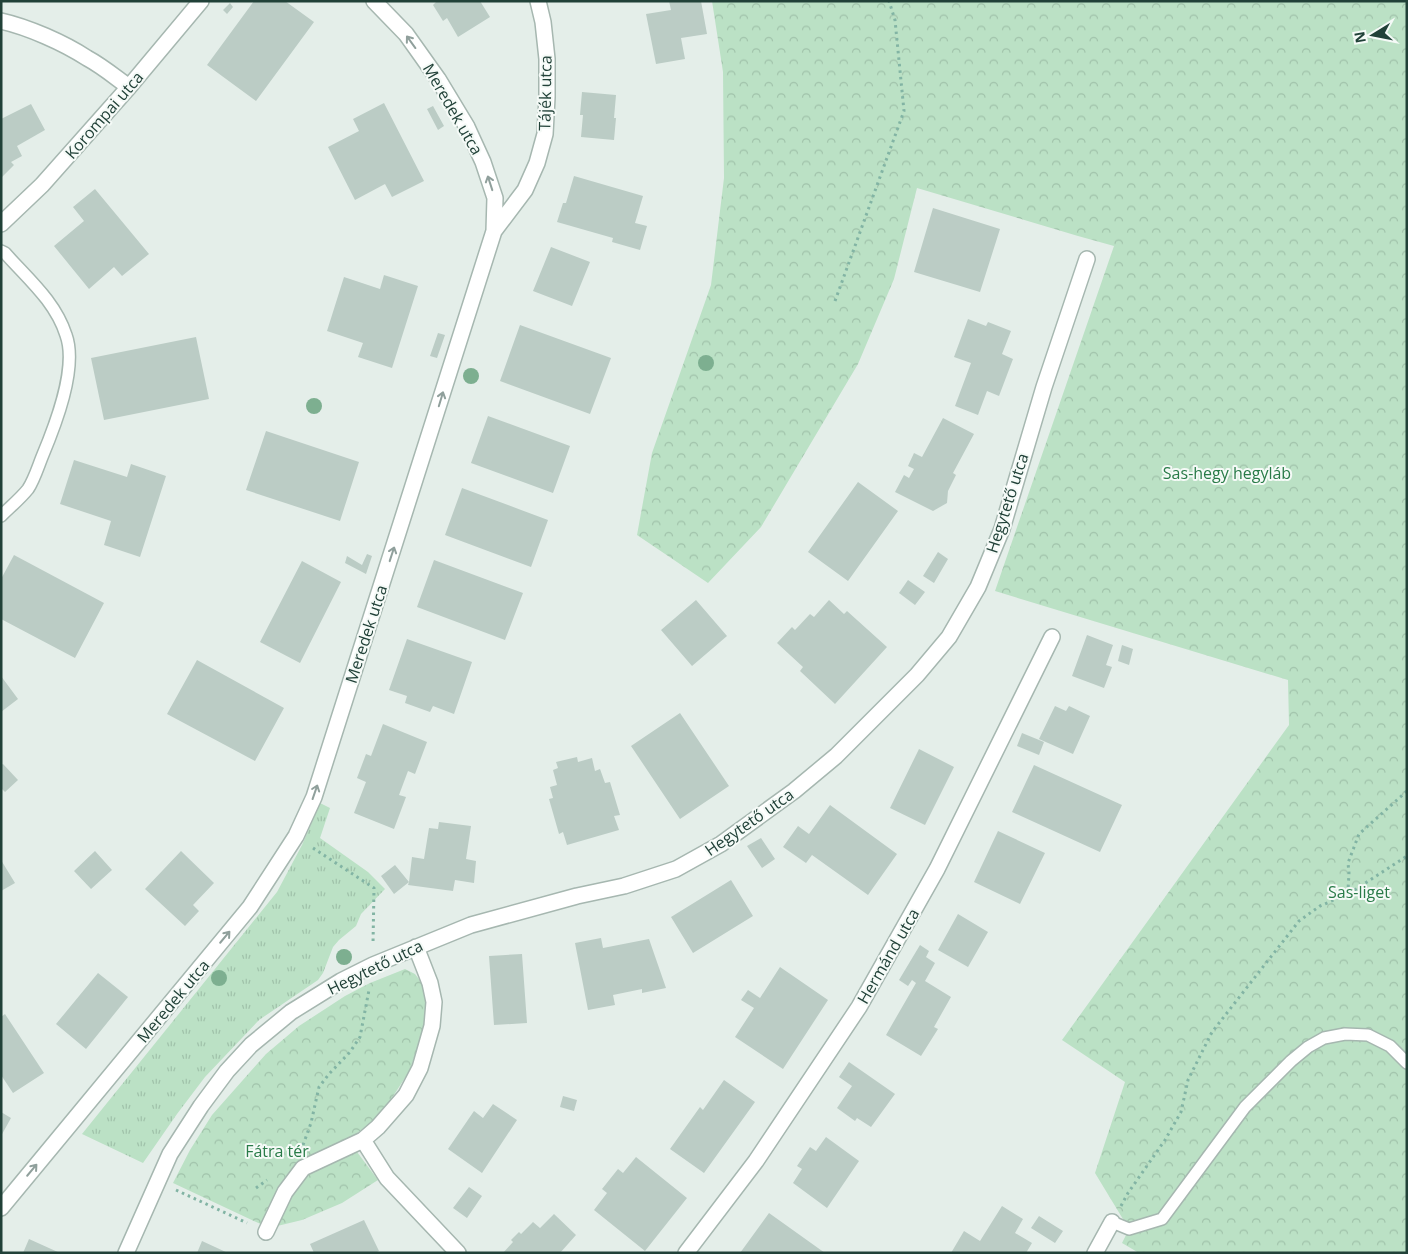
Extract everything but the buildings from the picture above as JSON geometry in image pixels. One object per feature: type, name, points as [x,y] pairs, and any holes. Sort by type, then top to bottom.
[{"type":"street","name":"Korompai utca","points":[[1,224],[42,186],[201,1]]},
{"type":"street","name":"Meredek utca","points":[[1,1208],[250,907],[296,836],[314,797],[494,231],[495,198],[483,162],[467,127],[438,79],[406,34],[374,1]]},
{"type":"street","name":"Tájék utca","points":[[494,231],[525,190],[537,163],[545,134],[548,97],[547,59],[543,22],[538,1]]},
{"type":"street","points":[[1,21],[16,24],[87,58],[129,87]]},
{"type":"street","name":"Hegytető utca","points":[[126,1253],[170,1154],[202,1106],[227,1070],[251,1045],[292,1012],[341,981],[373,965],[471,925],[577,896],[624,886],[676,869],[721,844],[794,791],[836,756],[917,675],[949,637],[978,587],[1002,529],[1044,387],[1088,260]]},
{"type":"street","name":"Hermánd utca","points":[[686,1253],[756,1161],[859,1007],[937,869],[1052,637]]},
{"type":"street","points":[[266,1232],[285,1192],[303,1168],[363,1140],[378,1127],[406,1095],[420,1068],[432,1026],[434,1002],[430,983],[416,947]]},
{"type":"street","points":[[363,1140],[387,1178],[458,1253]]},
{"type":"street","points":[[1095,1253],[1112,1222]]},
{"type":"lane","points":[[1,251],[30,279],[54,309],[66,336],[70,354],[67,379],[52,432],[29,488],[1,516]]},
{"type":"lane","points":[[1112,1222],[1129,1229],[1162,1219],[1245,1108],[1291,1061],[1308,1047],[1324,1038],[1345,1034],[1368,1035],[1390,1046],[1407,1063]]},
{"type":"path","points":[[835,301],[904,111],[895,20],[889,1]]},
{"type":"path","points":[[1350,893],[1348,890],[1348,863],[1359,834],[1407,791]]},
{"type":"path","points":[[296,836],[374,888],[373,965],[360,1037],[350,1052],[319,1087],[311,1122],[304,1144],[299,1150]]},
{"type":"path","points":[[1112,1222],[1128,1192],[1165,1140],[1181,1112],[1188,1080],[1212,1032],[1299,921],[1320,906],[1350,893],[1407,856]]},
{"type":"path","points":[[157,1181],[266,1232]]},
{"type":"green space","points":[[712,1],[1407,1],[1407,1253],[1139,1253],[1122,1243],[1129,1229],[1095,1173],[1125,1082],[1062,1040],[1289,725],[1288,680],[995,591],[1114,246],[917,188],[894,279],[858,364],[761,527],[708,583],[637,535],[652,453],[711,285],[724,178],[723,72]]},
{"type":"green space","points":[[320,803],[330,808],[320,838],[368,872],[385,889],[361,914],[356,926],[333,947],[323,973],[318,980],[259,1020],[205,1077],[143,1163],[82,1134],[277,892],[302,845]]},
{"type":"green space","name":"Fátra tér","points":[[405,969],[415,974],[425,987],[427,1017],[410,1070],[390,1101],[373,1121],[348,1140],[378,1180],[342,1203],[302,1220],[269,1228],[173,1183],[190,1150],[212,1115],[266,1054],[299,1026],[345,996],[370,983]]},
{"type":"park label","name":"Sas-hegy hegyláb","points":[[1227,473]]},
{"type":"park label","name":"Sas-liget","points":[[1359,892]]}]
